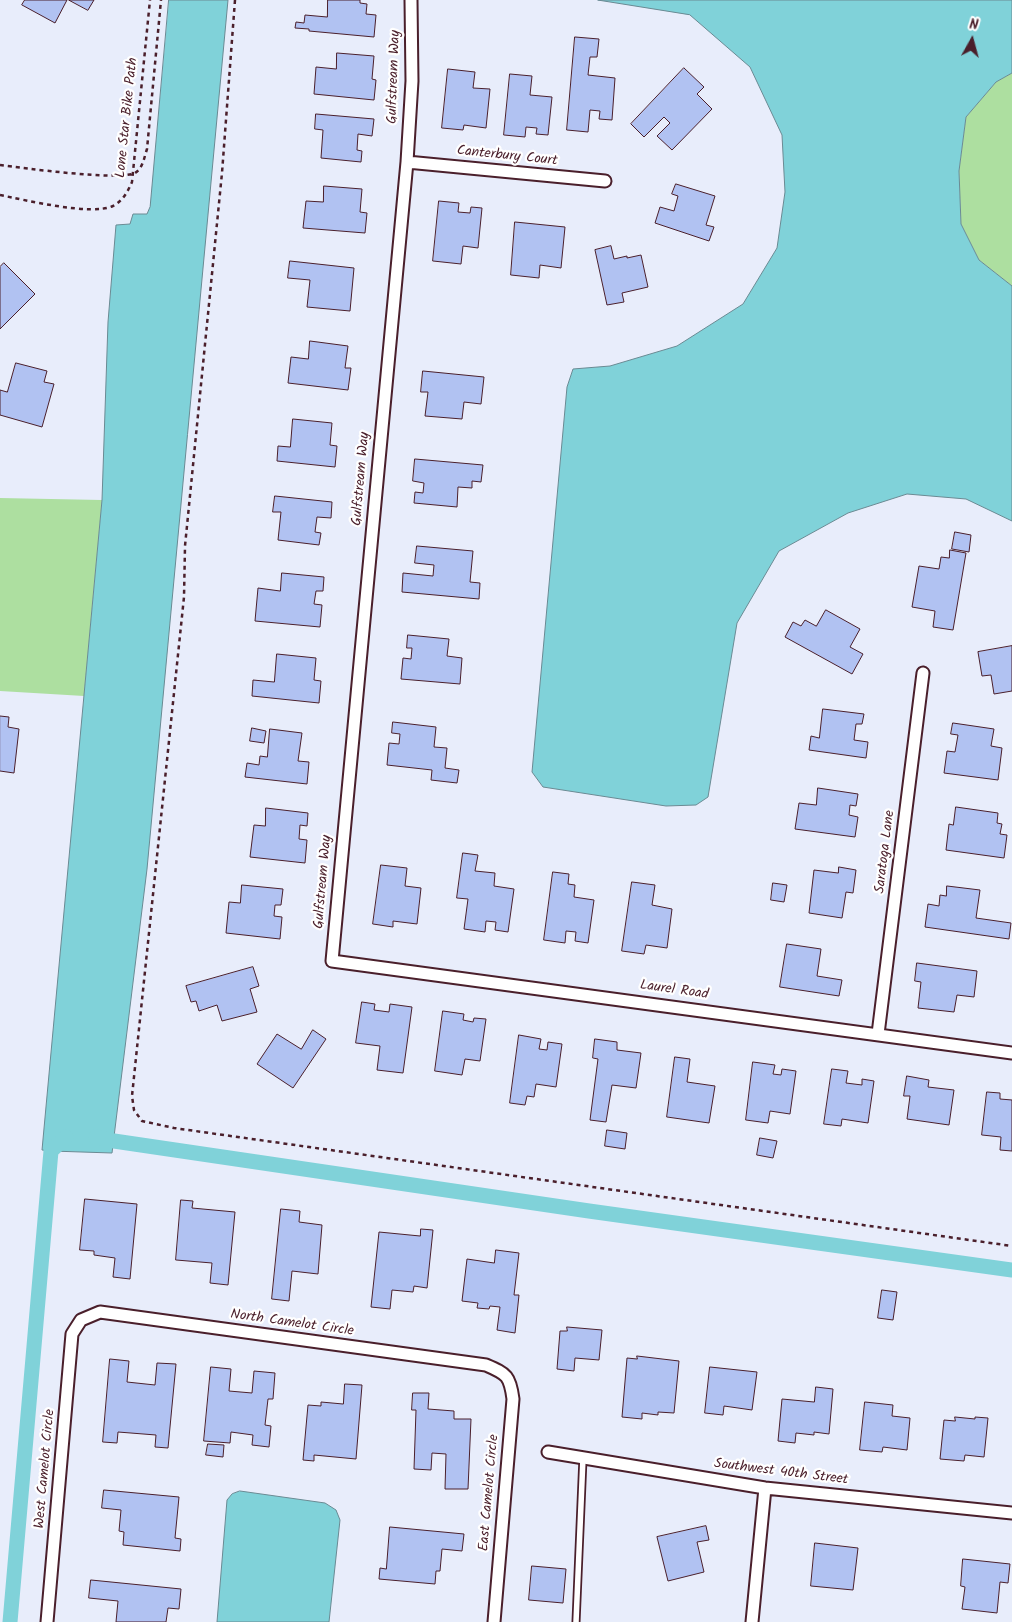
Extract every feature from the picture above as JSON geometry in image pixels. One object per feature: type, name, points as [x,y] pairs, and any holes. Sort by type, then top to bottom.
[{"type":"street","name":"Gulfstream Way","points":[[332,961],[406,162],[412,81],[411,0]]},
{"type":"street","name":"Canterbury Court","points":[[406,162],[605,181]]},
{"type":"street","name":"Saratoga Lane","points":[[878,1034],[923,673]]},
{"type":"street","name":"Laurel Road","points":[[332,961],[1012,1053]]},
{"type":"street","name":"North Camelot Circle","points":[[81,1320],[100,1312],[486,1366],[500,1371]]},
{"type":"street","name":"West Camelot Circle","points":[[47,1622],[72,1334],[81,1320]]},
{"type":"street","name":"East Camelot Circle","points":[[494,1622],[513,1399],[511,1382],[500,1371]]},
{"type":"street","name":"Southwest 40th Street","points":[[548,1452],[765,1488],[1012,1513]]},
{"type":"street","points":[[752,1622],[765,1488]]},
{"type":"lane","points":[[576,1622],[583,1458]]},
{"type":"path","name":"Lone Star Bike Path","points":[[0,196],[101,210],[114,205],[126,195],[132,182],[133,174],[150,0]]},
{"type":"path","points":[[0,165],[104,176],[133,174],[140,168],[147,149],[161,0]]},
{"type":"green space","points":[[1012,73],[1012,286],[979,260],[961,224],[959,171],[966,117],[996,82]]},
{"type":"green space","points":[[0,498],[102,500],[84,696],[0,691]]},
{"type":"water","points":[[169,0],[228,0],[147,869],[112,1153],[51,1151],[42,1150],[102,500],[108,322],[116,225],[130,224],[133,214],[147,214],[150,207]]},
{"type":"water","points":[[598,0],[1012,0],[1012,73],[996,82],[966,117],[959,171],[961,224],[979,260],[1012,286],[1012,521],[966,499],[907,494],[848,513],[779,551],[737,623],[708,797],[696,805],[666,806],[543,787],[532,772],[567,387],[573,369],[610,366],[677,346],[743,304],[777,248],[785,192],[782,135],[750,67],[690,15]]},
{"type":"water","points":[[240,1491],[325,1503],[336,1510],[340,1520],[329,1622],[217,1622],[227,1500],[232,1494]]},
{"type":"building","points":[[25,0],[67,0],[55,23],[22,5]]},
{"type":"building","points":[[69,0],[94,0],[88,10]]},
{"type":"building","points":[[328,0],[360,0],[360,3],[367,4],[366,14],[376,15],[374,37],[295,28],[296,22],[304,23],[305,15],[327,17]]},
{"type":"building","points":[[575,37],[599,39],[597,57],[590,57],[588,75],[615,78],[612,120],[599,119],[600,111],[590,110],[588,132],[567,130]]},
{"type":"building","points":[[337,53],[374,56],[372,79],[376,80],[374,100],[314,94],[316,67],[336,69]]},
{"type":"building","points":[[684,68],[704,87],[697,94],[712,109],[672,150],[657,136],[670,123],[664,117],[644,137],[631,124]]},
{"type":"building","points":[[448,69],[475,72],[473,88],[490,89],[486,128],[464,125],[463,130],[442,128]]},
{"type":"building","points":[[510,74],[532,76],[530,95],[552,97],[548,135],[536,134],[537,128],[526,127],[525,137],[504,135]]},
{"type":"building","points":[[316,114],[374,119],[372,136],[358,134],[357,150],[362,151],[361,162],[321,158],[323,130],[315,129]]},
{"type":"building","points":[[676,184],[715,196],[706,225],[714,227],[709,241],[655,223],[660,207],[674,211],[678,196],[672,194]]},
{"type":"building","points":[[324,186],[362,189],[360,212],[367,213],[365,233],[303,228],[306,201],[323,202]]},
{"type":"building","points":[[439,201],[459,203],[458,212],[470,213],[471,207],[482,208],[478,248],[463,246],[461,264],[433,261]]},
{"type":"building","points":[[515,222],[565,227],[561,268],[540,265],[539,278],[511,275]]},
{"type":"building","points":[[611,246],[614,259],[641,255],[648,287],[622,293],[624,302],[607,305],[595,250]]},
{"type":"building","points":[[290,261],[354,268],[350,311],[307,307],[310,280],[288,278]]},
{"type":"building","points":[[4,263],[35,294],[0,329],[0,267]]},
{"type":"building","points":[[310,341],[348,346],[345,368],[351,368],[348,390],[288,383],[291,357],[308,359]]},
{"type":"building","points":[[16,363],[47,371],[44,382],[54,384],[42,427],[0,415],[0,390],[7,392]]},
{"type":"building","points":[[423,371],[484,377],[481,404],[464,402],[462,419],[425,416],[428,392],[421,392]]},
{"type":"building","points":[[293,419],[332,423],[330,445],[337,446],[335,467],[277,461],[278,446],[290,447]]},
{"type":"building","points":[[415,459],[483,465],[481,482],[472,481],[472,488],[458,487],[457,507],[414,503],[415,492],[423,493],[424,483],[413,481]]},
{"type":"building","points":[[275,496],[332,502],[331,518],[317,517],[315,532],[321,533],[319,545],[278,540],[281,512],[273,512]]},
{"type":"building","points":[[955,532],[971,535],[969,552],[952,549]]},
{"type":"building","points":[[417,546],[473,551],[470,582],[480,583],[479,599],[402,592],[403,573],[433,576],[434,565],[415,563]]},
{"type":"building","points":[[950,550],[966,553],[953,630],[933,627],[935,611],[912,607],[919,566],[939,569],[941,557],[949,558]]},
{"type":"building","points":[[282,573],[324,577],[323,591],[316,591],[314,604],[322,605],[320,627],[255,621],[258,588],[280,591]]},
{"type":"building","points":[[826,610],[860,629],[850,647],[863,654],[852,674],[785,637],[793,622],[801,626],[805,620],[816,626]]},
{"type":"building","points":[[408,635],[449,639],[447,656],[462,658],[460,684],[401,679],[403,658],[411,659],[412,648],[407,648]]},
{"type":"building","points":[[1012,646],[1012,691],[994,694],[991,675],[982,676],[978,652]]},
{"type":"building","points":[[277,654],[316,658],[314,680],[321,681],[319,703],[252,696],[253,680],[274,682]]},
{"type":"building","points":[[823,709],[864,714],[862,724],[856,724],[854,740],[868,742],[866,758],[809,750],[811,736],[819,738]]},
{"type":"building","points":[[0,716],[9,717],[8,727],[19,729],[14,773],[0,771]]},
{"type":"building","points":[[393,722],[436,727],[434,747],[447,748],[445,768],[459,770],[457,783],[431,780],[432,770],[387,765],[389,743],[399,744],[400,734],[392,733]]},
{"type":"building","points":[[953,723],[994,729],[991,746],[1002,748],[998,780],[944,773],[947,751],[955,752],[958,735],[951,734]]},
{"type":"building","points":[[252,728],[266,731],[264,743],[250,741]]},
{"type":"building","points":[[270,729],[302,733],[298,761],[309,762],[307,784],[245,777],[247,763],[259,765],[260,756],[267,757]]},
{"type":"building","points":[[818,788],[858,794],[856,806],[850,805],[849,815],[858,817],[855,837],[795,829],[799,803],[816,805]]},
{"type":"building","points":[[956,807],[998,813],[997,823],[1002,824],[1000,834],[1007,835],[1004,858],[946,850],[949,824],[953,825]]},
{"type":"building","points":[[266,808],[308,813],[307,826],[300,825],[299,839],[307,840],[305,863],[250,857],[254,825],[265,826]]},
{"type":"building","points":[[463,853],[478,855],[475,871],[495,873],[494,886],[514,889],[508,932],[495,930],[496,922],[486,921],[485,932],[464,929],[468,899],[457,898]]},
{"type":"building","points":[[381,865],[407,868],[405,886],[421,888],[417,924],[393,921],[393,927],[373,924]]},
{"type":"building","points":[[839,867],[856,870],[853,893],[846,892],[842,918],[809,913],[814,870],[838,873]]},
{"type":"building","points":[[553,872],[569,874],[568,884],[575,885],[574,897],[594,900],[588,943],[575,941],[576,932],[566,931],[565,943],[544,940]]},
{"type":"building","points":[[632,882],[655,885],[652,905],[672,909],[667,948],[646,945],[644,954],[622,951]]},
{"type":"building","points":[[773,883],[787,885],[784,902],[771,900]]},
{"type":"building","points":[[242,885],[283,889],[281,905],[275,905],[274,916],[282,917],[280,939],[226,933],[229,902],[240,903]]},
{"type":"building","points":[[947,886],[980,890],[976,918],[1011,923],[1009,939],[925,927],[928,904],[939,906],[940,895],[946,896]]},
{"type":"building","points":[[787,944],[821,949],[817,976],[842,980],[839,996],[780,987]]},
{"type":"building","points":[[917,963],[977,971],[974,997],[957,995],[954,1012],[918,1008],[921,982],[915,981]]},
{"type":"building","points":[[253,967],[259,986],[250,989],[257,1012],[222,1021],[217,1005],[199,1011],[196,1001],[191,1002],[186,986]]},
{"type":"building","points":[[362,1002],[375,1004],[374,1010],[389,1012],[390,1004],[412,1007],[403,1073],[377,1070],[380,1046],[356,1043]]},
{"type":"building","points":[[443,1011],[464,1014],[463,1020],[473,1022],[474,1018],[486,1019],[480,1061],[465,1059],[462,1075],[435,1071]]},
{"type":"building","points":[[313,1030],[326,1039],[293,1088],[257,1064],[277,1034],[301,1049]]},
{"type":"building","points":[[519,1035],[541,1039],[539,1049],[547,1050],[548,1042],[562,1044],[556,1087],[536,1084],[534,1097],[527,1096],[525,1105],[510,1103]]},
{"type":"building","points":[[595,1039],[617,1042],[617,1050],[641,1053],[636,1088],[612,1085],[606,1122],[590,1120],[598,1059],[593,1058]]},
{"type":"building","points":[[675,1057],[690,1059],[687,1082],[715,1086],[709,1123],[667,1117]]},
{"type":"building","points":[[753,1062],[775,1065],[773,1074],[781,1075],[782,1069],[796,1071],[790,1114],[770,1111],[768,1123],[746,1120]]},
{"type":"building","points":[[832,1069],[848,1071],[846,1083],[862,1085],[862,1079],[874,1081],[868,1123],[842,1119],[841,1126],[824,1124]]},
{"type":"building","points":[[907,1076],[929,1080],[928,1087],[954,1090],[949,1125],[907,1119],[910,1096],[904,1096]]},
{"type":"building","points":[[987,1092],[1000,1093],[1000,1099],[1012,1100],[1012,1151],[1000,1150],[1001,1137],[982,1135]]},
{"type":"building","points":[[607,1130],[627,1133],[625,1149],[605,1146]]},
{"type":"building","points":[[760,1138],[777,1141],[773,1158],[757,1155]]},
{"type":"building","points":[[85,1199],[137,1204],[130,1279],[113,1277],[115,1258],[94,1255],[94,1251],[80,1250]]},
{"type":"building","points":[[181,1200],[193,1201],[192,1208],[235,1212],[228,1285],[210,1283],[212,1263],[176,1260]]},
{"type":"building","points":[[281,1209],[300,1211],[299,1222],[322,1225],[318,1274],[292,1271],[289,1301],[272,1299]]},
{"type":"building","points":[[421,1229],[433,1230],[427,1288],[414,1286],[413,1292],[392,1290],[390,1309],[371,1307],[379,1232],[420,1236]]},
{"type":"building","points":[[496,1250],[519,1253],[514,1295],[519,1295],[515,1333],[497,1330],[500,1307],[490,1306],[489,1309],[477,1308],[478,1303],[462,1301],[467,1259],[494,1263]]},
{"type":"building","points":[[882,1290],[897,1292],[893,1320],[878,1318]]},
{"type":"building","points":[[567,1327],[602,1330],[599,1360],[575,1358],[574,1371],[557,1369],[560,1331],[567,1331]]},
{"type":"building","points":[[637,1356],[679,1361],[674,1413],[658,1412],[658,1415],[642,1413],[642,1419],[622,1417],[627,1358],[637,1359]]},
{"type":"building","points":[[110,1359],[129,1361],[127,1382],[155,1385],[157,1363],[176,1364],[168,1448],[155,1447],[156,1435],[118,1432],[117,1443],[103,1442]]},
{"type":"building","points":[[211,1367],[231,1369],[229,1391],[252,1393],[254,1371],[275,1373],[273,1399],[268,1399],[265,1425],[271,1426],[269,1447],[252,1445],[253,1435],[231,1432],[230,1443],[204,1441]]},
{"type":"building","points":[[710,1367],[757,1372],[752,1410],[724,1406],[723,1415],[705,1413]]},
{"type":"building","points":[[345,1384],[362,1385],[356,1459],[314,1455],[314,1461],[303,1460],[308,1405],[321,1406],[321,1402],[343,1404]]},
{"type":"building","points":[[816,1387],[833,1389],[829,1434],[814,1432],[814,1435],[796,1433],[795,1443],[778,1441],[782,1399],[814,1402]]},
{"type":"building","points":[[413,1393],[429,1393],[428,1409],[454,1411],[454,1419],[471,1419],[468,1489],[445,1489],[446,1454],[432,1453],[431,1470],[414,1469],[416,1410],[412,1410]]},
{"type":"building","points":[[865,1402],[893,1405],[892,1416],[910,1418],[907,1450],[883,1447],[882,1452],[860,1450]]},
{"type":"building","points":[[955,1417],[988,1418],[984,1457],[965,1455],[964,1461],[940,1459],[944,1420],[955,1421]]},
{"type":"building","points":[[208,1444],[224,1445],[223,1457],[206,1455]]},
{"type":"building","points":[[104,1490],[179,1497],[175,1538],[181,1539],[180,1551],[123,1545],[124,1532],[119,1531],[121,1510],[102,1508]]},
{"type":"building","points":[[706,1526],[709,1540],[697,1542],[704,1572],[668,1581],[657,1537]]},
{"type":"building","points":[[390,1527],[464,1534],[462,1551],[442,1549],[440,1571],[436,1571],[435,1584],[379,1579],[380,1568],[386,1569]]},
{"type":"building","points":[[815,1543],[858,1548],[853,1590],[811,1586]]},
{"type":"building","points":[[963,1559],[1010,1564],[1008,1583],[1000,1582],[997,1613],[962,1609],[965,1587],[961,1586]]},
{"type":"building","points":[[532,1566],[566,1569],[563,1603],[529,1600]]},
{"type":"building","points":[[91,1580],[181,1589],[179,1609],[168,1608],[166,1622],[116,1622],[118,1601],[89,1598]]},
{"type":"waterway","points":[[10,1622],[51,1151],[66,1137]]},
{"type":"waterway","points":[[96,1137],[589,1211],[1012,1270]]}]
